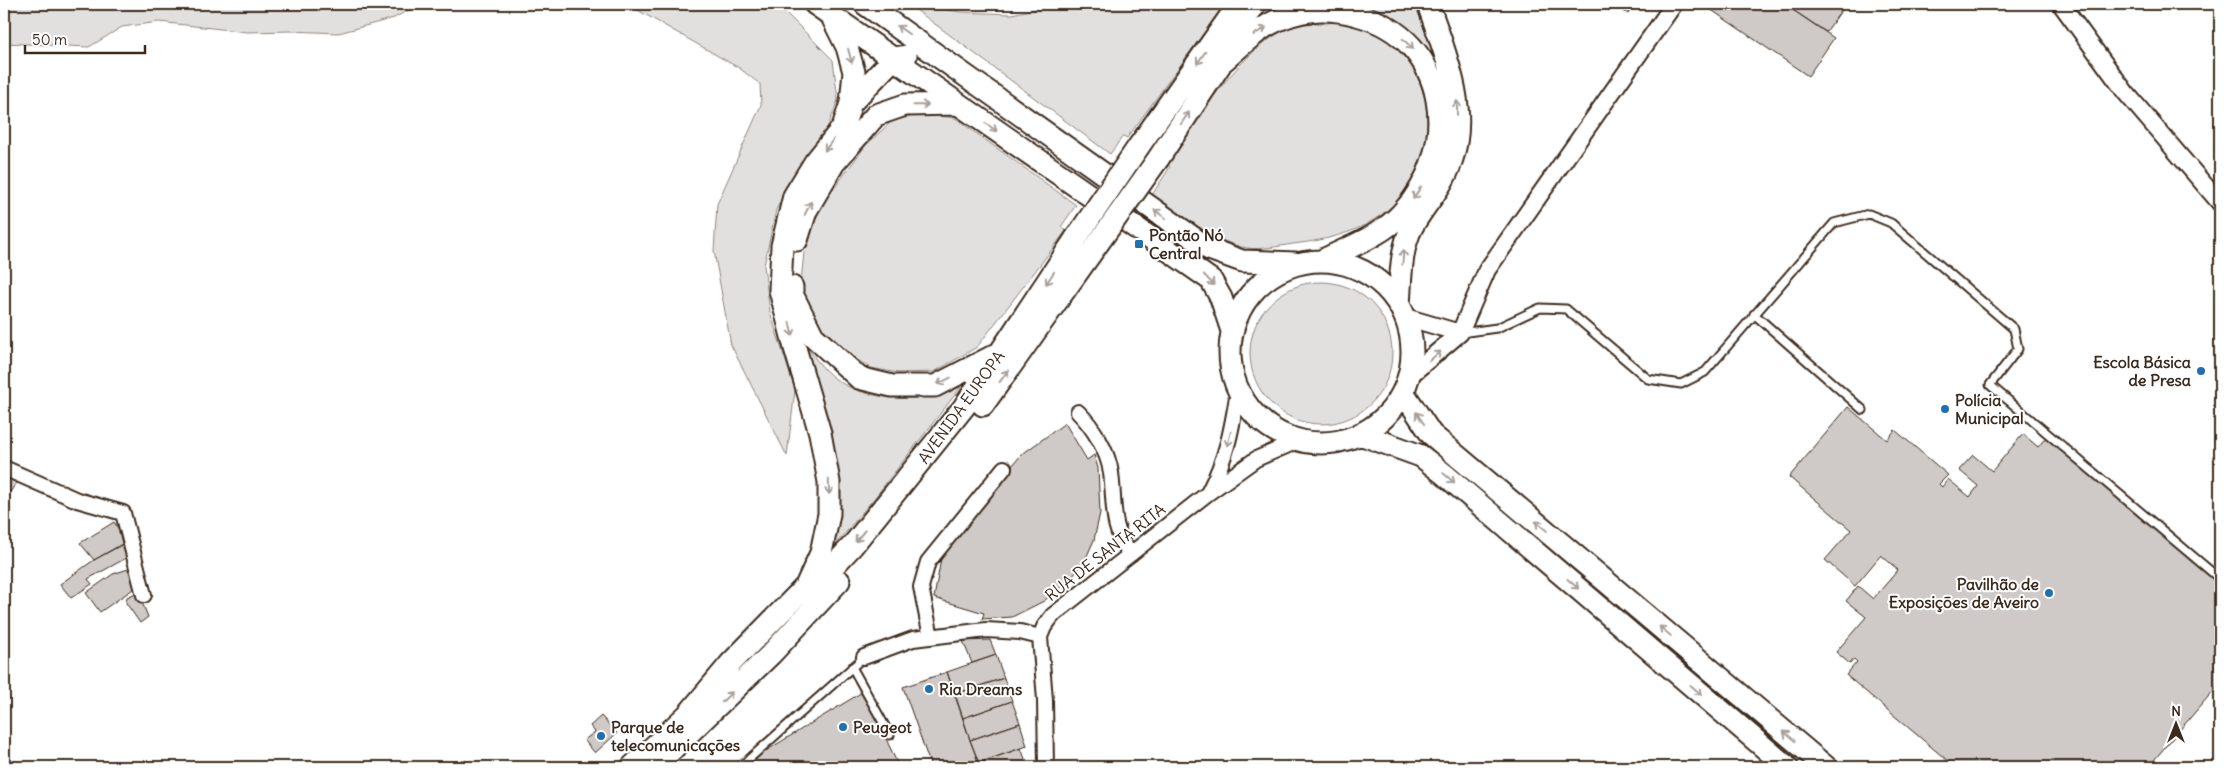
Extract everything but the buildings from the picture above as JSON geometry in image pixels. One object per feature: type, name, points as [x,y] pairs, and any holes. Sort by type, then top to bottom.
[{"type":"main road","points":[[865,4],[1209,249],[1242,260],[1311,262],[1341,263],[1360,270],[1378,281],[1402,311],[1410,334],[1412,356],[1405,384],[1392,409],[1377,423],[1360,434],[1340,441],[1320,443],[1300,440],[1280,434],[1263,423],[1249,408],[1238,391],[1230,365],[1229,351],[1232,331],[1238,312],[1254,290],[1264,281],[1281,270],[1311,262],[1384,228],[1402,214],[1428,175],[1438,146],[1440,112],[1433,80],[1417,53],[1396,32],[1369,18],[1334,9],[1306,12],[1282,18],[1254,34],[1222,62]]},
{"type":"main road","name":"AVENIDA EUROPA","points":[[632,767],[740,665],[853,545],[964,407],[1003,351],[1076,238],[1239,4]]},
{"type":"main road","name":"AVENIDA EUROPA","points":[[654,767],[764,660],[865,554],[976,414],[1158,159],[1222,62],[1244,18],[1255,4]]},
{"type":"main road","points":[[1402,311],[1404,249],[1412,228],[1439,187],[1452,162],[1457,132],[1457,97],[1428,4]]},
{"type":"main road","points":[[823,8],[1212,280],[1222,298],[1232,331]]},
{"type":"main road","points":[[690,712],[731,663],[806,586],[821,553],[829,514],[829,482],[820,433],[780,290],[782,246],[794,196],[815,162],[843,127],[851,103],[854,72],[847,47],[823,8]]},
{"type":"main road","points":[[851,103],[894,58],[913,55],[957,69]]},
{"type":"main road","points":[[958,104],[905,105],[876,115],[834,163],[806,211],[792,255],[792,294],[813,336],[859,378],[892,386],[935,386],[1003,351]]},
{"type":"main road","points":[[1405,384],[1431,434],[1826,767]]},
{"type":"main road","points":[[1360,434],[1421,456],[1787,767]]},
{"type":"street","points":[[1405,384],[1460,333],[1487,270],[1674,4]]},
{"type":"street","points":[[2060,4],[2126,93],[2220,203]]},
{"type":"street","points":[[1402,311],[1460,333]]},
{"type":"street","name":"RUA DE SANTA RITA","points":[[1207,494],[1222,467],[1231,434],[1238,391]]},
{"type":"street","points":[[1078,412],[1087,420],[1100,442],[1111,470],[1113,518],[1122,543],[1131,554]]},
{"type":"street","name":"RUA DE SANTA RITA","points":[[1040,637],[1044,627],[1053,616],[1207,494],[1256,458],[1300,440]]},
{"type":"street","points":[[4,468],[77,500],[124,513],[144,595]]},
{"type":"street","points":[[931,636],[921,588],[928,562],[1004,468]]},
{"type":"street","points":[[864,656],[913,639],[986,630],[1020,632],[1040,637],[1045,700],[1046,767]]},
{"type":"lane","points":[[1460,333],[1497,328],[1540,308],[1566,309],[1648,379],[1681,384],[1705,372],[1834,224],[1868,214],[1891,223],[2014,329],[2018,349],[1990,385],[2220,579]]},
{"type":"lane","points":[[1754,314],[1863,410]]},
{"type":"lane","points":[[740,767],[864,656]]},
{"type":"lane","points":[[852,667],[890,735]]},
{"type":"shaded area","points":[[4,4],[426,4],[394,18],[339,33],[247,32],[159,22],[122,27],[89,47],[4,43]]},
{"type":"shaded area","points":[[627,4],[777,4],[833,60],[838,100],[828,126],[790,183],[776,210],[764,266],[770,312],[795,390],[787,456],[731,345],[714,251],[717,204],[761,105],[760,84],[739,68]]},
{"type":"shaded area","points":[[1058,4],[1225,4],[1127,138],[1123,136],[1110,154],[916,10],[917,5],[961,12],[1012,14]]},
{"type":"shaded area","points":[[1349,4],[1419,4],[1441,70],[1447,105],[1391,17],[1370,8]]},
{"type":"shaded area","points":[[1336,22],[1379,31],[1408,60],[1419,80],[1425,102],[1427,125],[1424,147],[1417,169],[1406,190],[1391,207],[1369,223],[1332,237],[1270,248],[1247,248],[1210,234],[1152,195],[1170,167],[1166,164],[1206,107],[1237,68],[1254,51],[1272,37],[1291,27],[1301,24]]},
{"type":"shaded area","points":[[925,114],[955,118],[1076,205],[1061,227],[1066,231],[977,347],[934,372],[898,373],[871,368],[844,352],[821,331],[807,309],[801,281],[805,243],[818,210],[866,145],[893,120]]},
{"type":"shaded area","points":[[1321,282],[1335,283],[1348,287],[1361,294],[1371,303],[1380,313],[1387,326],[1391,339],[1391,367],[1387,380],[1380,393],[1371,403],[1361,412],[1348,419],[1335,423],[1321,424],[1307,423],[1294,419],[1281,412],[1271,403],[1262,393],[1255,380],[1251,367],[1250,353],[1251,339],[1255,326],[1262,313],[1271,303],[1281,294],[1294,287],[1307,283]]},
{"type":"shaded area","points":[[799,336],[816,360],[831,376],[858,391],[882,397],[920,398],[961,387],[876,496],[831,550]]},
{"type":"place","name":"Pontão Nó Central","points":[[1139,244]]},
{"type":"place","name":"Escola Básica de Presa","points":[[2201,371]]},
{"type":"place","name":"Polícia Municipal","points":[[1945,409]]},
{"type":"place","name":"Pavilhão de Exposições de Aveiro","points":[[2049,593]]},
{"type":"place","name":"Ria Dreams","points":[[929,689]]},
{"type":"place","name":"Peugeot","points":[[843,727]]},
{"type":"place","name":"Parque de telecomunicações","points":[[601,736]]}]
